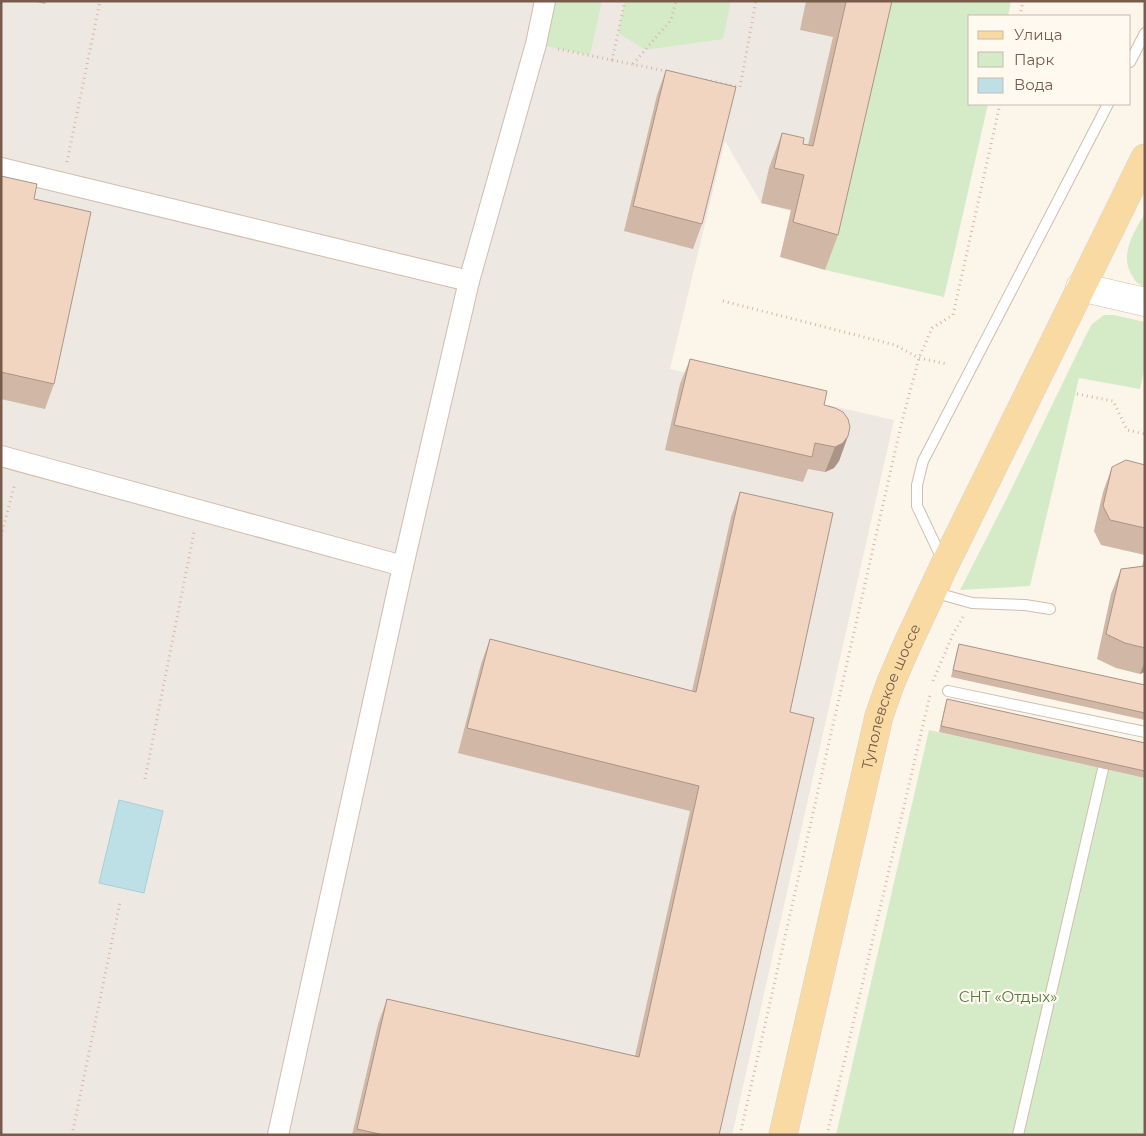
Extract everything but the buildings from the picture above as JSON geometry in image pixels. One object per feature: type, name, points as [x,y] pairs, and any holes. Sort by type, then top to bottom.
[{"type":"main road","name":"Туполевское шоссе","points":[[783,1135],[879,716],[904,653],[945,564],[1145,158]]},
{"type":"main road","points":[[1080,287],[1145,302]]},
{"type":"street","points":[[278,1135],[402,566],[469,281],[536,44],[545,1]]},
{"type":"street","points":[[1,168],[469,281]]},
{"type":"street","points":[[11,459],[402,566]]},
{"type":"lane","points":[[1131,60],[1145,33]]},
{"type":"lane","points":[[945,564],[917,506],[917,485],[923,461],[1107,105]]},
{"type":"lane","points":[[932,592],[972,603],[1025,605],[1050,609]]},
{"type":"lane","points":[[948,691],[1145,732]]},
{"type":"lane","points":[[1018,1135],[1103,768]]},
{"type":"path","points":[[63,182],[100,1]]},
{"type":"path","points":[[612,60],[625,1]]},
{"type":"path","points":[[633,64],[671,20],[676,1]]},
{"type":"path","points":[[691,77],[740,87],[756,1]]},
{"type":"path","points":[[1020,15],[1023,1]]},
{"type":"path","points":[[536,44],[672,72]]},
{"type":"path","points":[[740,1135],[901,425],[919,358],[932,328],[953,315],[1000,105]]},
{"type":"path","points":[[723,301],[895,345],[919,358],[946,364]]},
{"type":"path","points":[[1077,394],[1113,402],[1127,430],[1145,434]]},
{"type":"path","points":[[1,536],[11,459]]},
{"type":"path","points":[[145,779],[198,510]]},
{"type":"path","points":[[827,1135],[934,677],[952,634],[972,603]]},
{"type":"path","points":[[72,1135],[120,902]]},
{"type":"shaded area","points":[[1,1],[887,1],[780,257],[791,211],[761,203],[725,141],[670,369],[894,420],[732,1135],[1,1135]]},
{"type":"green space","points":[[545,1],[602,1],[590,55],[536,44]]},
{"type":"green space","points":[[625,1],[731,1],[723,39],[645,50],[618,33]]},
{"type":"green space","points":[[887,1],[1011,1],[1008,15],[968,15],[968,105],[988,105],[944,297],[825,270]]},
{"type":"green space","points":[[1145,213],[1145,287],[1134,279],[1129,269],[1127,253],[1132,236]]},
{"type":"green space","points":[[1104,315],[1114,315],[1145,322],[1145,366],[1140,389],[1079,378],[1030,586],[960,590],[1087,333],[1092,324]]},
{"type":"green space","name":"СНТ «Отдых»","points":[[929,730],[1145,778],[1145,1135],[836,1135]]},
{"type":"water","points":[[119,800],[163,811],[144,893],[99,883]]}]
